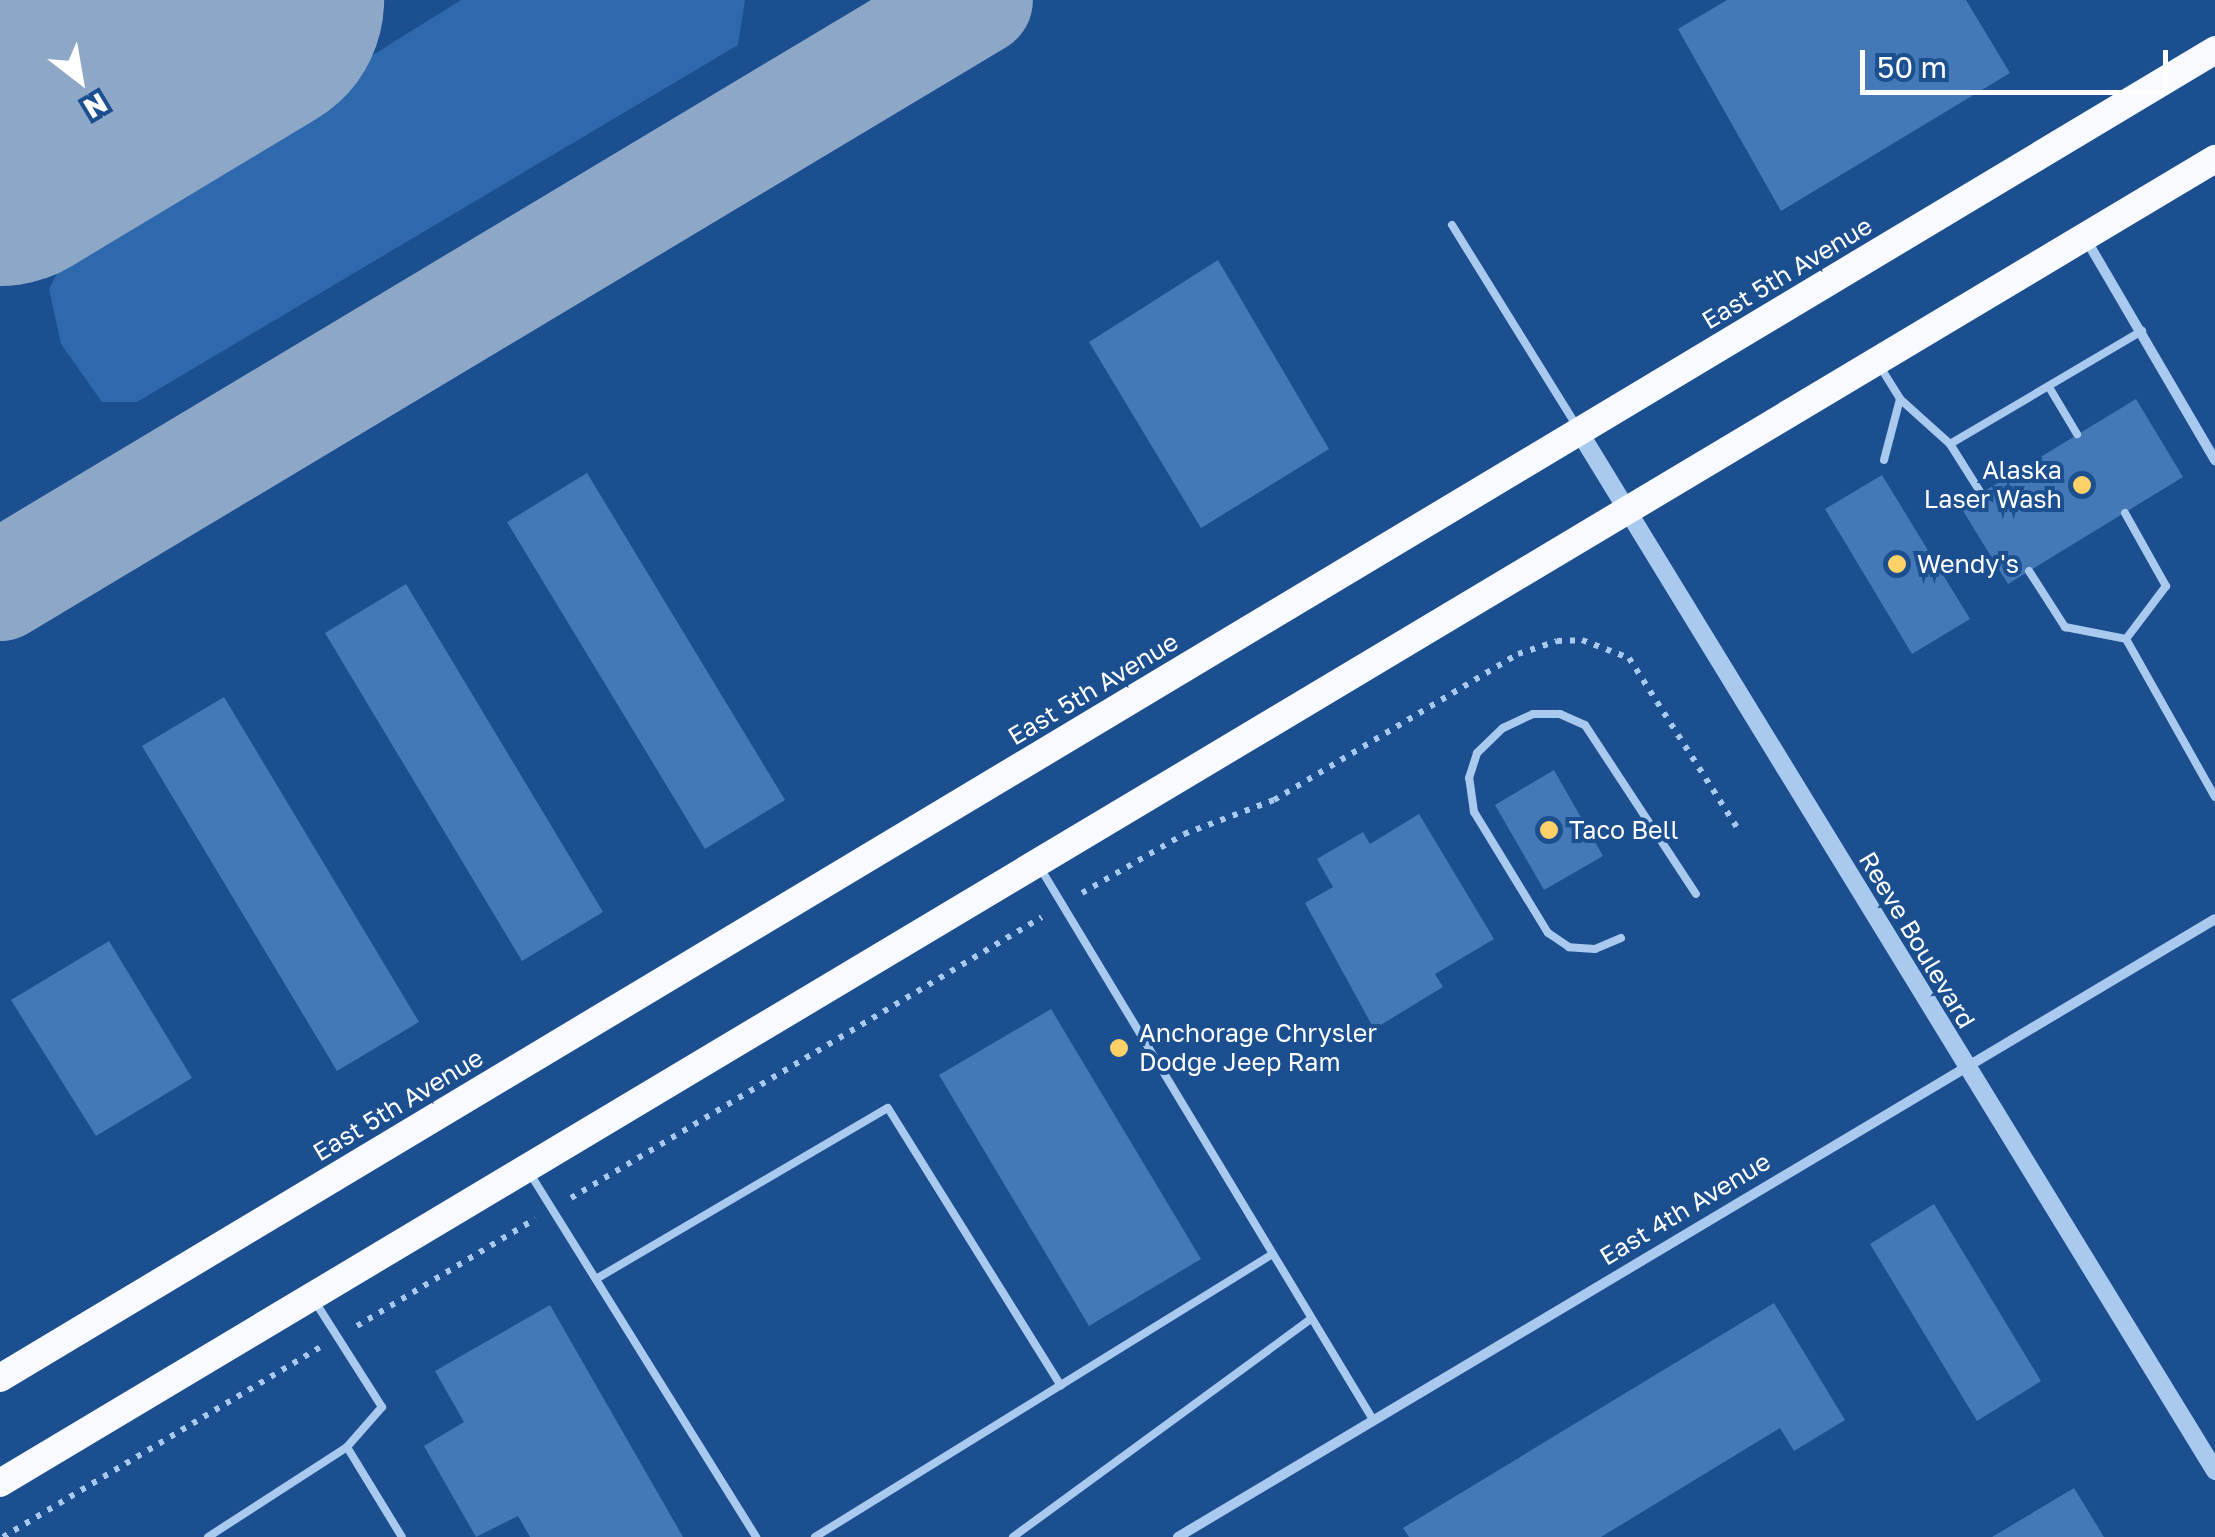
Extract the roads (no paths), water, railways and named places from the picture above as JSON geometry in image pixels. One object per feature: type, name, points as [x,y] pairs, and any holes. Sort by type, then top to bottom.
[{"type":"highway","name":"East 5th Avenue","points":[[0,1378],[2215,50]]},
{"type":"highway","points":[[0,1483],[2215,159]]},
{"type":"street","points":[[2084,238],[2215,460]]},
{"type":"street","name":"Reeve Boulevard","points":[[1580,432],[1964,1067],[2215,1470]]},
{"type":"street","name":"East 4th Avenue","points":[[1178,1537],[2215,919]]},
{"type":"lane","points":[[1452,225],[1580,432]]},
{"type":"lane","points":[[1950,444],[2142,331]]},
{"type":"lane","points":[[1876,361],[1900,399],[1950,444],[1981,493]]},
{"type":"lane","points":[[2049,386],[2077,434]]},
{"type":"lane","points":[[1884,460],[1900,399]]},
{"type":"lane","points":[[2125,513],[2166,586],[2126,639]]},
{"type":"lane","points":[[2030,570],[2065,627],[2126,639],[2215,797]]},
{"type":"lane","points":[[1622,938],[1569,948],[1548,933],[1474,812],[1469,778],[1477,753],[1503,728],[1532,714],[1560,714],[1585,726],[1696,894]]},
{"type":"lane","points":[[1037,862],[1308,1322],[1372,1418]]},
{"type":"lane","points":[[596,1279],[888,1108],[1061,1386]]},
{"type":"lane","points":[[527,1168],[756,1537]]},
{"type":"lane","points":[[815,1537],[1271,1255]]},
{"type":"lane","points":[[208,1537],[346,1447],[382,1408],[312,1296]]},
{"type":"lane","points":[[1014,1537],[1308,1322]]},
{"type":"lane","points":[[346,1447],[402,1537]]},
{"type":"place","name":"Alaska Laser Wash","points":[[2082,485]]},
{"type":"place","name":"Wendy's","points":[[1897,564]]},
{"type":"place","name":"Taco Bell","points":[[1549,830]]},
{"type":"place","name":"Anchorage Chrysler Dodge Jeep Ram","points":[[1119,1048]]}]
